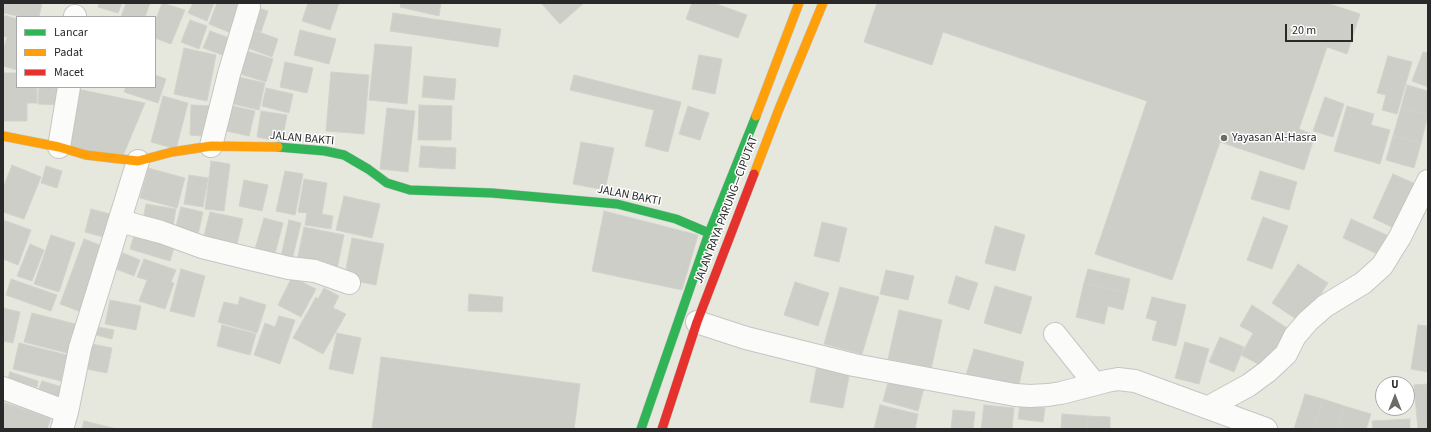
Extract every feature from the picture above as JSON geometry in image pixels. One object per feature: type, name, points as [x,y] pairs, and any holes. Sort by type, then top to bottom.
[{"type":"main road","name":"JALAN RAYA PARUNG—CIPUTAT","points":[[641,429],[709,233],[763,99],[798,3]]},
{"type":"main road","name":"JALAN RAYA PARUNG—CIPUTAT","points":[[662,429],[697,322],[779,109],[823,3]]},
{"type":"main road","name":"JALAN BAKTI","points":[[3,136],[59,147],[86,155],[138,161],[172,152],[211,146],[282,147],[325,151],[344,155],[368,169],[387,183],[410,190],[492,193],[617,204],[676,219],[709,233]]},
{"type":"street","points":[[211,146],[229,74],[249,7]]},
{"type":"street","points":[[59,147],[69,88]]},
{"type":"street","points":[[3,388],[65,420],[80,348],[138,161]]},
{"type":"street","points":[[1209,407],[1249,385],[1268,371],[1286,354],[1295,336],[1308,321],[1325,306],[1364,283],[1382,266],[1400,237],[1428,181]]},
{"type":"street","points":[[121,218],[131,224],[161,232],[202,247],[289,268],[315,271],[349,283]]},
{"type":"street","points":[[697,322],[746,338],[854,365],[1015,395],[1048,395],[1118,379],[1135,381],[1266,429]]},
{"type":"street","points":[[1055,334],[1095,384]]},
{"type":"building","points":[[5,3],[42,3],[39,16],[19,16],[3,13]]},
{"type":"building","points":[[99,3],[122,3],[118,13],[98,7]]},
{"type":"building","points":[[126,3],[150,3],[145,16],[121,16]]},
{"type":"building","points":[[162,3],[185,10],[171,44],[156,38],[156,19]]},
{"type":"building","points":[[193,3],[214,3],[207,21],[188,13]]},
{"type":"building","points":[[217,3],[236,3],[247,8],[236,35],[209,24]]},
{"type":"building","points":[[308,3],[339,3],[330,30],[302,21]]},
{"type":"building","points":[[401,3],[441,3],[439,16],[400,7]]},
{"type":"building","points":[[541,3],[584,3],[560,24]]},
{"type":"building","points":[[692,3],[714,3],[747,15],[738,38],[686,19]]},
{"type":"building","name":"Yayasan Al-Hasra","points":[[877,3],[1327,3],[1360,14],[1347,54],[1327,47],[1299,129],[1315,135],[1304,170],[1220,142],[1172,280],[1095,254],[1147,101],[943,32],[932,65],[864,42]]},
{"type":"building","points":[[255,7],[268,11],[261,32],[249,27]]},
{"type":"building","points":[[393,13],[501,29],[498,47],[390,31]]},
{"type":"building","points":[[3,15],[16,19],[16,70],[3,66],[3,51],[7,37],[3,36]]},
{"type":"building","points":[[190,20],[207,26],[199,49],[181,42]]},
{"type":"building","points":[[251,29],[278,39],[272,57],[245,47]]},
{"type":"building","points":[[300,30],[336,39],[329,64],[294,55]]},
{"type":"building","points":[[210,31],[238,41],[231,58],[203,48]]},
{"type":"building","points":[[375,44],[412,47],[407,104],[369,100]]},
{"type":"building","points":[[184,48],[216,55],[207,101],[174,94]]},
{"type":"building","points":[[247,51],[273,59],[266,82],[240,74]]},
{"type":"building","points":[[1423,52],[1428,53],[1428,87],[1412,81]]},
{"type":"building","points":[[699,55],[722,59],[715,94],[692,89]]},
{"type":"building","points":[[1388,56],[1412,62],[1397,114],[1382,110],[1386,95],[1377,93]]},
{"type":"building","points":[[285,62],[313,68],[307,93],[280,87]]},
{"type":"building","points":[[331,72],[369,75],[364,134],[326,131]]},
{"type":"building","points":[[3,73],[16,73],[16,88],[37,88],[37,103],[27,103],[27,121],[3,121]]},
{"type":"building","points":[[156,75],[166,79],[158,103],[124,92],[126,88],[156,88]]},
{"type":"building","points":[[574,75],[681,102],[668,152],[645,146],[654,110],[570,90]]},
{"type":"building","points":[[234,76],[265,83],[259,110],[229,103]]},
{"type":"building","points":[[424,76],[456,79],[454,100],[422,97]]},
{"type":"building","points":[[1407,85],[1428,91],[1428,115],[1401,108]]},
{"type":"building","points":[[39,88],[64,88],[64,105],[38,104]]},
{"type":"building","points":[[266,88],[293,94],[289,113],[262,106]]},
{"type":"building","points":[[77,89],[145,103],[122,158],[66,148]]},
{"type":"building","points":[[163,96],[188,103],[176,149],[151,142]]},
{"type":"building","points":[[1325,97],[1344,104],[1333,137],[1313,131]]},
{"type":"building","points":[[191,105],[213,106],[212,137],[190,135]]},
{"type":"building","points":[[228,105],[255,111],[249,136],[222,130]]},
{"type":"building","points":[[419,105],[452,106],[451,140],[418,140]]},
{"type":"building","points":[[688,106],[709,113],[700,140],[679,134]]},
{"type":"building","points":[[1347,106],[1374,114],[1371,125],[1390,130],[1380,164],[1334,151]]},
{"type":"building","points":[[387,108],[415,111],[408,172],[380,169]]},
{"type":"building","points":[[1401,108],[1428,115],[1421,143],[1393,136]]},
{"type":"building","points":[[261,111],[287,115],[282,142],[257,137]]},
{"type":"building","points":[[1393,136],[1421,143],[1414,168],[1386,160]]},
{"type":"building","points":[[581,142],[614,148],[605,190],[573,184]]},
{"type":"building","points":[[421,146],[456,148],[455,169],[419,167]]},
{"type":"building","points":[[211,161],[230,164],[224,211],[205,209]]},
{"type":"building","points":[[12,165],[41,177],[24,219],[3,212],[3,188]]},
{"type":"building","points":[[46,166],[62,171],[57,188],[41,183]]},
{"type":"building","points":[[148,168],[185,178],[177,208],[140,198]]},
{"type":"building","points":[[285,171],[303,174],[295,215],[276,211]]},
{"type":"building","points":[[1260,171],[1297,182],[1289,210],[1251,199]]},
{"type":"building","points":[[1393,174],[1418,185],[1398,230],[1373,218]]},
{"type":"building","points":[[189,175],[208,178],[203,207],[184,204]]},
{"type":"building","points":[[304,179],[327,183],[322,214],[333,216],[331,229],[305,225],[307,213],[298,212]]},
{"type":"building","points":[[244,180],[268,185],[262,211],[239,206]]},
{"type":"building","points":[[344,196],[380,204],[372,238],[336,230]]},
{"type":"building","points":[[146,204],[176,209],[172,231],[142,226]]},
{"type":"building","points":[[181,207],[203,212],[197,239],[174,234]]},
{"type":"building","points":[[91,209],[114,215],[107,238],[85,232]]},
{"type":"building","points":[[604,211],[698,235],[682,290],[592,271]]},
{"type":"building","points":[[210,212],[243,219],[235,252],[202,244]]},
{"type":"building","points":[[1263,217],[1288,226],[1272,269],[1247,260]]},
{"type":"building","points":[[264,218],[283,223],[273,261],[253,256]]},
{"type":"building","points":[[1351,219],[1391,237],[1382,256],[1343,238]]},
{"type":"building","points":[[3,220],[31,230],[18,265],[3,259]]},
{"type":"building","points":[[289,220],[301,223],[291,264],[280,261]]},
{"type":"building","points":[[822,222],[847,228],[839,262],[814,256]]},
{"type":"building","points":[[995,226],[1025,235],[1015,271],[985,263]]},
{"type":"building","points":[[304,227],[344,235],[336,274],[296,266]]},
{"type":"building","points":[[135,232],[175,244],[170,261],[130,249]]},
{"type":"building","points":[[51,235],[75,243],[59,292],[34,284]]},
{"type":"building","points":[[352,238],[384,244],[376,285],[344,279]]},
{"type":"building","points":[[84,239],[108,248],[84,313],[60,304]]},
{"type":"building","points":[[30,244],[44,250],[32,281],[17,276]]},
{"type":"building","points":[[123,253],[140,260],[134,276],[116,269]]},
{"type":"building","points":[[144,259],[176,270],[171,282],[174,283],[165,309],[139,301],[147,280],[137,277]]},
{"type":"building","points":[[1298,264],[1328,283],[1302,323],[1272,303]]},
{"type":"building","points":[[181,269],[205,276],[194,317],[170,311]]},
{"type":"building","points":[[1088,269],[1130,279],[1127,293],[1084,283]]},
{"type":"building","points":[[886,270],[914,276],[908,300],[880,294]]},
{"type":"building","points":[[956,276],[978,283],[969,310],[948,303]]},
{"type":"building","points":[[292,277],[316,289],[301,317],[278,305]]},
{"type":"building","points":[[11,279],[57,295],[51,311],[6,295]]},
{"type":"building","points":[[795,282],[829,293],[818,326],[784,315]]},
{"type":"building","points":[[1084,283],[1127,293],[1123,310],[1108,306],[1104,324],[1076,317]]},
{"type":"building","points":[[995,286],[1032,297],[1021,334],[984,323]]},
{"type":"building","points":[[840,287],[879,297],[862,354],[824,344]]},
{"type":"building","points":[[324,288],[339,296],[333,308],[346,314],[323,354],[293,338],[316,297],[318,299]]},
{"type":"building","points":[[469,294],[503,297],[502,312],[468,311]]},
{"type":"building","points":[[240,297],[266,305],[257,333],[218,322],[224,302],[238,305]]},
{"type":"building","points":[[1152,297],[1186,305],[1176,346],[1152,340],[1157,321],[1146,318]]},
{"type":"building","points":[[110,300],[141,306],[136,330],[105,324]]},
{"type":"building","points":[[1252,305],[1287,328],[1266,368],[1241,355],[1253,333],[1240,326]]},
{"type":"building","points":[[3,308],[20,312],[13,343],[3,341]]},
{"type":"building","points":[[899,310],[942,320],[931,369],[888,359]]},
{"type":"building","points":[[32,313],[83,326],[75,355],[24,342]]},
{"type":"building","points":[[279,316],[295,320],[280,364],[254,355],[265,323],[275,327]]},
{"type":"building","points":[[222,325],[256,334],[250,355],[217,346]]},
{"type":"building","points":[[1418,325],[1428,326],[1428,372],[1411,369]]},
{"type":"building","points":[[98,327],[114,330],[112,339],[96,335]]},
{"type":"building","points":[[337,333],[361,338],[353,374],[329,369]]},
{"type":"building","points":[[1220,337],[1244,347],[1234,372],[1209,362]]},
{"type":"building","points":[[1185,342],[1209,349],[1199,384],[1175,378]]},
{"type":"building","points":[[19,343],[67,355],[61,381],[13,369]]},
{"type":"building","points":[[92,344],[112,348],[107,373],[87,369]]},
{"type":"building","points":[[974,349],[1024,362],[1018,389],[966,375]]},
{"type":"building","points":[[381,357],[580,384],[574,429],[372,429]]},
{"type":"building","points":[[817,365],[850,371],[843,408],[810,402]]},
{"type":"building","points":[[10,372],[38,381],[37,387],[8,379]]},
{"type":"building","points":[[890,375],[925,384],[918,411],[883,401]]},
{"type":"building","points":[[42,381],[69,389],[66,399],[38,391]]},
{"type":"building","points":[[1428,384],[1428,429],[1418,429],[1415,385]]},
{"type":"building","points":[[1305,394],[1323,399],[1314,429],[1294,429]]},
{"type":"building","points":[[1323,399],[1344,406],[1337,429],[1314,429]]},
{"type":"building","points":[[5,403],[51,418],[47,429],[3,429],[3,410]]},
{"type":"building","points":[[1020,404],[1045,408],[1043,422],[1018,419]]},
{"type":"building","points":[[880,405],[918,414],[915,429],[874,429]]},
{"type":"building","points":[[984,405],[1014,408],[1012,429],[981,429]]},
{"type":"building","points":[[1344,406],[1371,414],[1366,429],[1337,429]]},
{"type":"building","points":[[953,410],[975,412],[973,429],[951,429]]},
{"type":"building","points":[[1062,414],[1088,416],[1087,429],[1061,429]]},
{"type":"building","points":[[1088,416],[1110,417],[1110,429],[1087,429]]},
{"type":"building","points":[[1410,419],[1410,429],[1373,429],[1372,421]]},
{"type":"building","points":[[84,421],[117,429],[82,429]]},
{"type":"traffic: fast","points":[[641,429],[709,233],[756,116]]},
{"type":"traffic: fast","points":[[278,147],[325,151],[344,155],[368,169],[387,183],[410,190],[492,193],[617,204],[676,219],[709,233]]},
{"type":"traffic: slow","points":[[756,116],[799,3]]},
{"type":"traffic: slow","points":[[754,174],[823,3]]},
{"type":"traffic: slow","points":[[3,136],[59,147],[86,155],[138,161],[172,152],[211,146],[278,147]]},
{"type":"traffic: jam","points":[[662,429],[697,322],[754,174]]},
{"type":"place","name":"Yayasan Al-Hasra","points":[[1224,138]]}]
